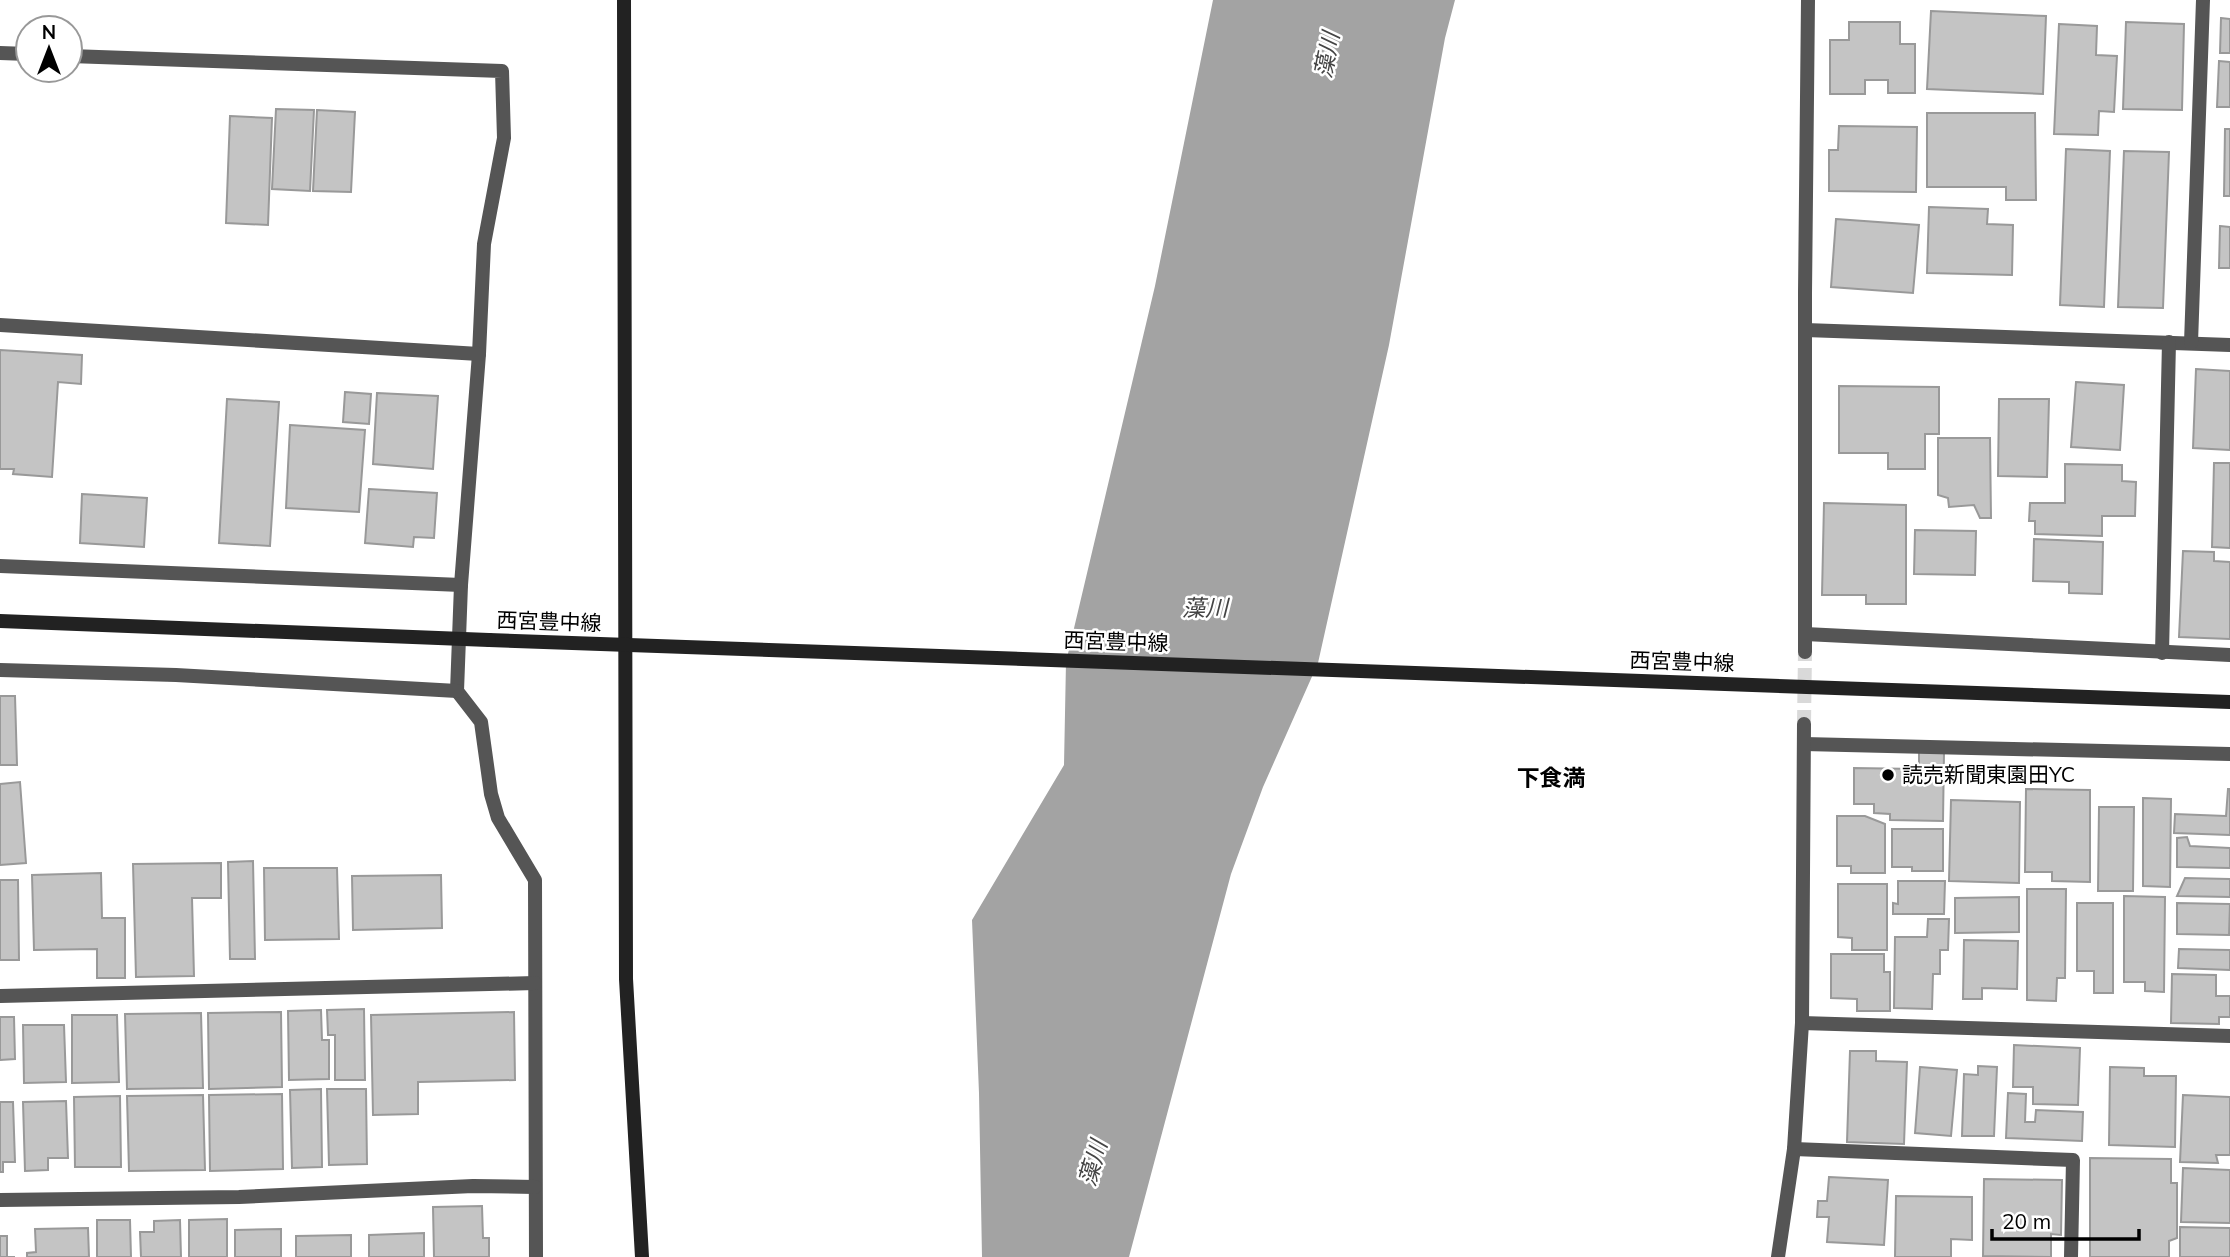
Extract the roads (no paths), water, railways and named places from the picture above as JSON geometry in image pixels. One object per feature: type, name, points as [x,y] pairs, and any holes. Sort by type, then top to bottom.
[{"type":"main road","points":[[624,0],[626,979],[642,1257]]},
{"type":"main road","name":"西宮豊中線","points":[[0,621],[624,646],[2230,702]]},
{"type":"street","points":[[1805,652],[1808,0]]},
{"type":"street","points":[[2191,343],[2203,0]]},
{"type":"street","points":[[84,56],[502,71],[504,138],[484,244],[479,354],[461,585],[457,691],[481,722],[491,794],[498,818],[535,880],[536,1257]]},
{"type":"street","points":[[0,325],[479,354]]},
{"type":"street","points":[[1805,330],[2230,345]]},
{"type":"street","points":[[2162,653],[2169,342]]},
{"type":"street","points":[[0,566],[461,585]]},
{"type":"street","points":[[1805,634],[2230,655]]},
{"type":"street","points":[[0,670],[176,675],[457,691]]},
{"type":"street","points":[[1778,1257],[1794,1149],[1802,1023],[1804,724]]},
{"type":"street","points":[[1804,744],[2230,754]]},
{"type":"street","points":[[0,996],[535,983]]},
{"type":"street","points":[[1802,1023],[2230,1037]]},
{"type":"street","points":[[1794,1149],[2073,1160],[2071,1257]]},
{"type":"street","points":[[0,1200],[239,1197],[473,1186],[535,1187]]},
{"type":"water","name":"藻川","points":[[1213,0],[1455,0],[1445,38],[1389,345],[1318,663],[1263,787],[1231,874],[1129,1257],[982,1257],[972,920],[1064,765],[1066,662],[1155,286]]},
{"type":"tunnel","points":[[1804,724],[1805,652]]},
{"type":"place","name":"読売新聞東園田YC","points":[[1888,775]]},
{"type":"district","name":"下食満","points":[[1551,778]]}]
